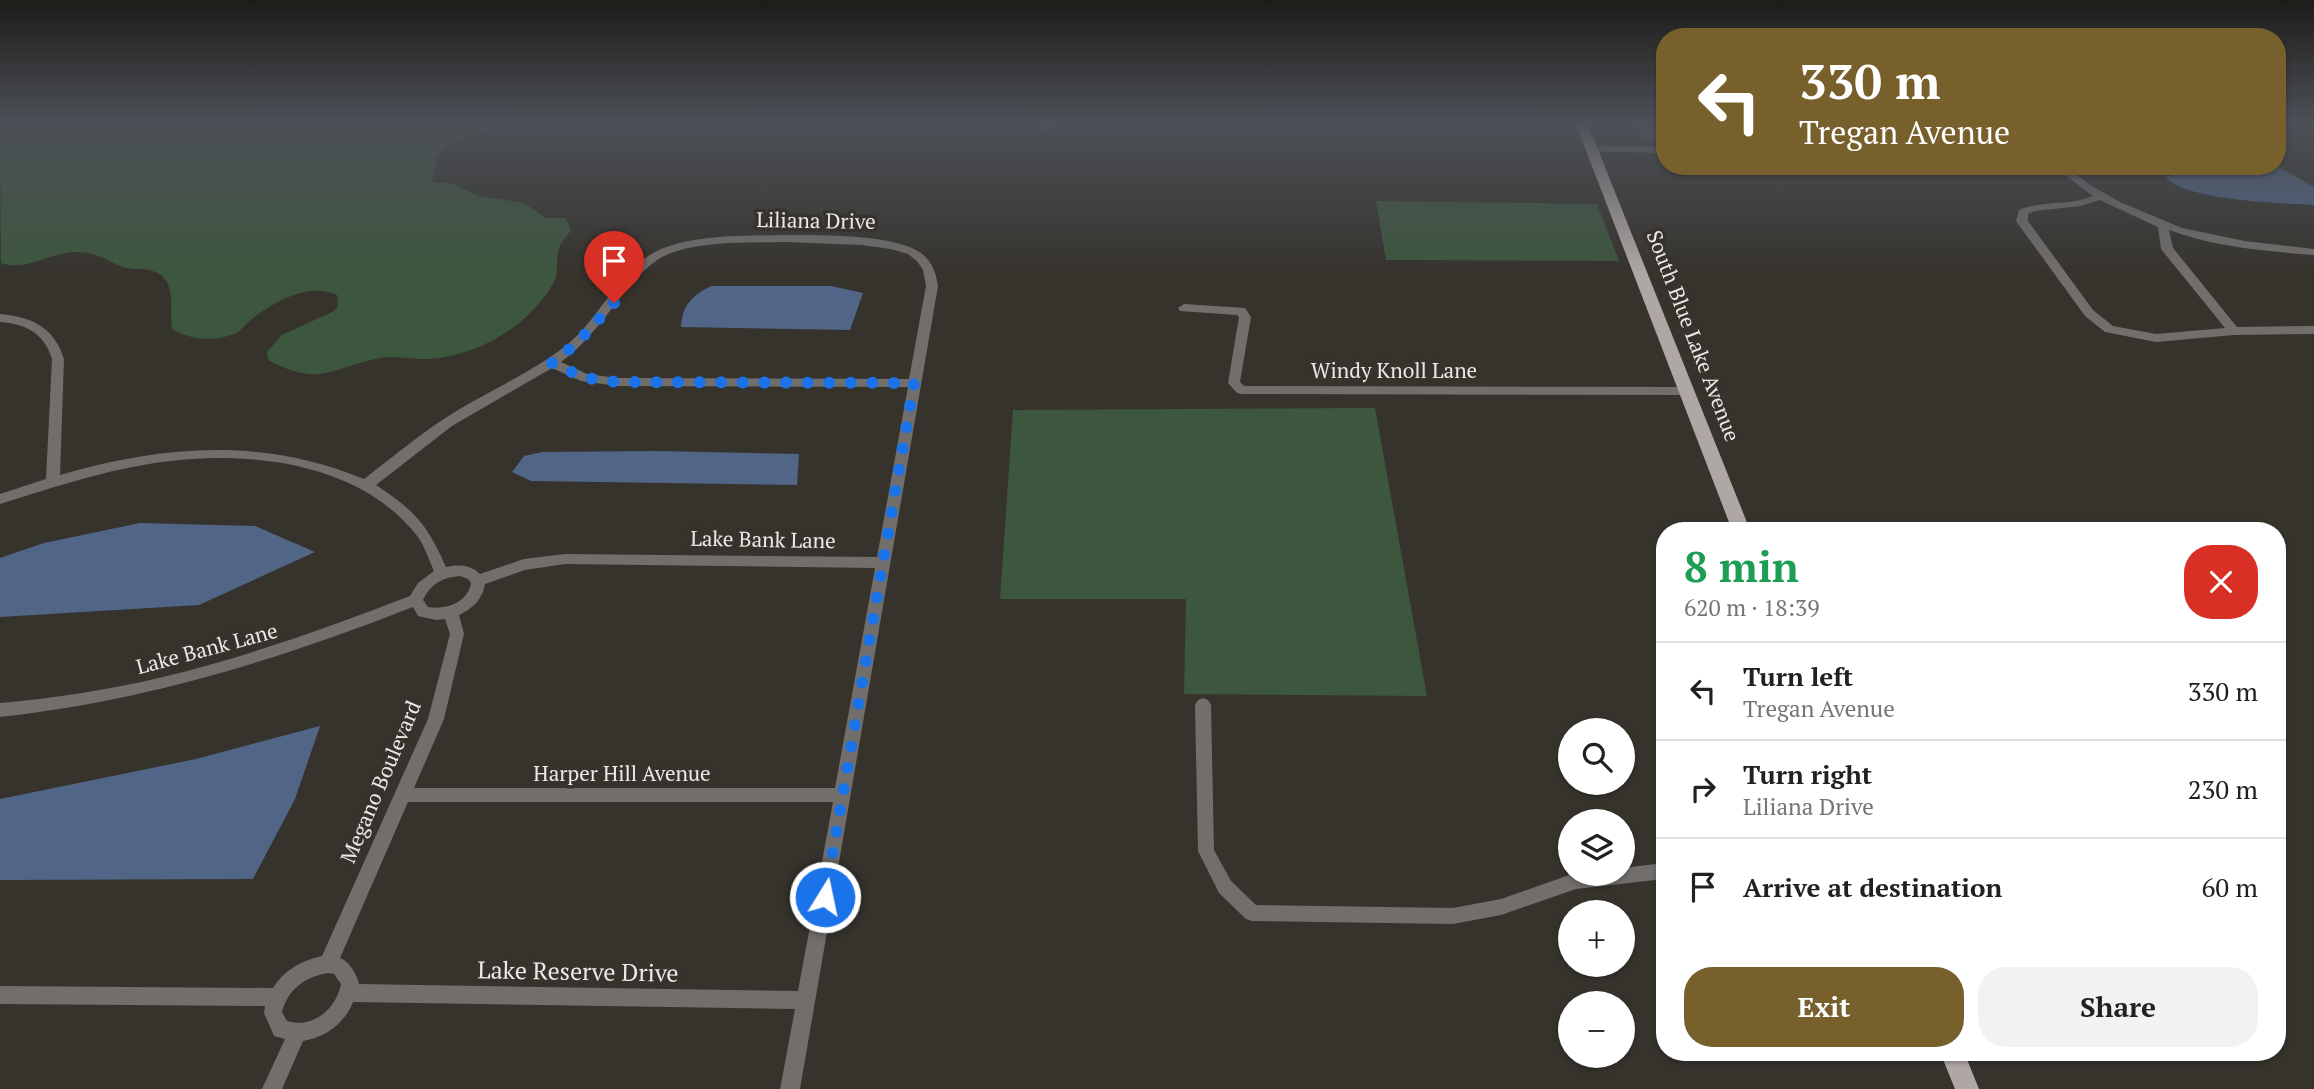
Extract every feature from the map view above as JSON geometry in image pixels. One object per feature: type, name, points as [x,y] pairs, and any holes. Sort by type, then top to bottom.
[{"type":"main road","name":"South Blue Lake Avenue","points":[[1601,173],[1738,522]]},
{"type":"main road","points":[[1956,1061],[1967,1089]]},
{"type":"street","points":[[2070,175],[2099,197],[2163,227],[2258,248],[2314,252]]},
{"type":"street","points":[[2099,197],[2085,205],[2033,207],[2023,212],[2022,221],[2089,313],[2109,329],[2156,338],[2234,331],[2314,330]]},
{"type":"street","points":[[2163,227],[2167,249],[2234,331]]},
{"type":"street","name":"Liliana Drive","points":[[366,485],[460,415],[552,363],[599,321],[638,270],[660,254],[682,245],[722,240],[868,241],[893,244],[923,259],[931,272],[932,286],[790,1089]]},
{"type":"street","name":"Windy Knoll Lane","points":[[1184,308],[1241,311],[1245,317],[1234,383],[1241,390],[1688,391]]},
{"type":"street","points":[[0,317],[15,318],[36,327],[54,341],[58,359],[53,481]]},
{"type":"street","points":[[552,363],[585,378],[617,382],[914,383]]},
{"type":"street","points":[[0,499],[106,467],[171,456],[252,454],[296,461],[366,485],[392,501],[420,530],[438,558],[442,573]]},
{"type":"street","name":"Lake Bank Lane","points":[[478,581],[524,565],[565,559],[882,563]]},
{"type":"street","points":[[461,570],[475,576],[478,581],[475,595],[470,602],[452,613],[431,615],[423,612],[416,600],[424,584],[442,573],[461,570]]},
{"type":"street","name":"Lake Bank Lane","points":[[0,710],[45,706],[186,679],[299,646],[416,600]]},
{"type":"street","name":"Megano Boulevard","points":[[328,964],[436,719],[457,634],[452,613]]},
{"type":"street","points":[[1203,705],[1206,851],[1225,887],[1252,913],[1452,916],[1501,907],[1576,881],[1656,872]]},
{"type":"street","name":"Harper Hill Avenue","points":[[401,795],[843,795]]},
{"type":"street","points":[[328,964],[339,966],[346,972],[349,993],[344,1005],[325,1024],[297,1033],[281,1030],[275,1023],[273,1013],[277,997],[290,979],[302,971],[328,964]]},
{"type":"street","name":"Lake Reserve Drive","points":[[349,993],[806,1000]]},
{"type":"street","points":[[0,995],[277,997]]},
{"type":"street","points":[[272,1089],[297,1033]]},
{"type":"green space","points":[[0,173],[433,173],[432,182],[453,184],[478,196],[524,203],[546,218],[566,218],[571,230],[559,248],[553,284],[530,313],[500,336],[483,345],[447,357],[386,357],[313,374],[301,373],[268,360],[267,352],[282,335],[334,311],[338,306],[337,295],[315,291],[293,295],[261,312],[236,333],[220,338],[203,338],[187,336],[172,329],[169,286],[158,273],[127,268],[85,252],[67,253],[20,265],[1,263]]},
{"type":"green space","points":[[1376,201],[1597,204],[1619,261],[1386,260]]},
{"type":"green space","points":[[1375,408],[1427,696],[1184,694],[1186,599],[1000,599],[1013,410]]},
{"type":"water","points":[[2289,173],[2314,187],[2314,205],[2213,196],[2176,185],[2165,177]]},
{"type":"water","points":[[711,286],[831,286],[863,293],[850,330],[681,327],[686,307],[699,293]]},
{"type":"water","points":[[542,452],[799,454],[797,485],[531,481],[512,472],[524,456]]},
{"type":"water","points":[[140,523],[255,526],[315,552],[199,605],[0,617],[0,558],[44,543]]},
{"type":"water","points":[[320,726],[295,799],[253,879],[0,880],[0,799],[196,759]]},
{"type":"route","points":[[614,303],[577,343],[552,363],[585,378],[617,382],[914,383],[825,897]]}]
